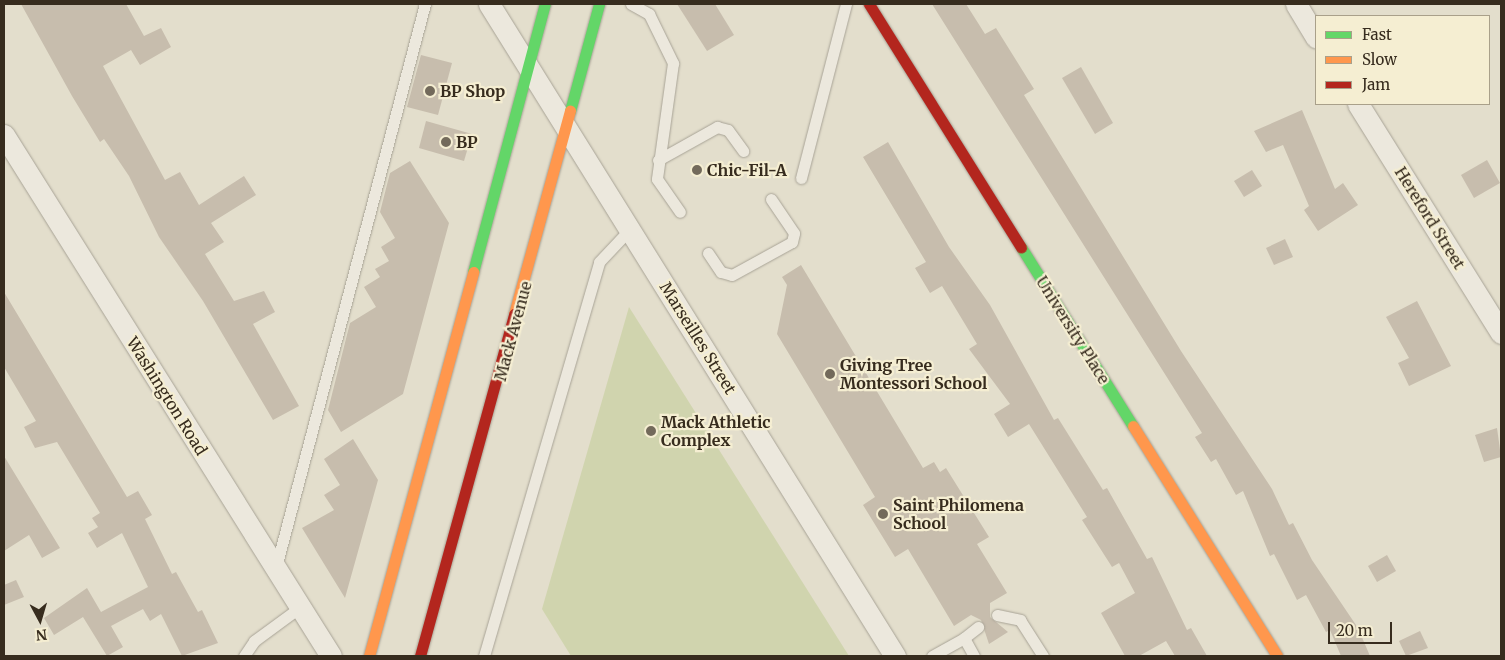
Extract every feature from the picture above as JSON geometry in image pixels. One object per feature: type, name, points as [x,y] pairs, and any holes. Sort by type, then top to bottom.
[{"type":"main road","points":[[369,656],[530,68],[545,4]]},
{"type":"main road","name":"Mack Avenue","points":[[420,656],[568,130],[599,4]]},
{"type":"main road","name":"University Place","points":[[869,4],[1277,656]]},
{"type":"street","name":"Marseilles Street","points":[[489,4],[895,656]]},
{"type":"street","points":[[1296,4],[1315,35]]},
{"type":"street","name":"Hereford Street","points":[[1359,105],[1501,333]]},
{"type":"street","name":"Washington Road","points":[[4,135],[275,570],[331,656]]},
{"type":"lane","points":[[275,570],[425,4]]},
{"type":"lane","points":[[631,4],[649,14],[673,64],[658,160],[657,179],[680,212]]},
{"type":"lane","points":[[801,178],[846,4]]},
{"type":"lane","points":[[658,160],[717,127],[728,130],[743,151]]},
{"type":"lane","points":[[708,254],[721,272],[732,275],[792,242],[794,233],[772,199]]},
{"type":"lane","points":[[484,656],[599,262],[630,228]]},
{"type":"lane","points":[[244,656],[254,641],[299,608]]},
{"type":"lane","points":[[997,615],[1020,620],[1043,656]]},
{"type":"lane","points":[[932,656],[964,638],[978,627]]},
{"type":"lane","points":[[964,638],[974,656]]},
{"type":"green space","name":"Mack Athletic Complex","points":[[629,307],[849,656],[571,656],[542,609]]},
{"type":"building","points":[[21,4],[126,4],[144,36],[161,28],[171,47],[140,65],[131,50],[103,66],[165,180],[180,172],[199,205],[244,176],[256,195],[211,223],[224,242],[205,254],[234,301],[264,291],[275,312],[253,324],[299,406],[273,420],[203,301],[159,237],[129,176],[104,139],[100,142],[72,96]]},
{"type":"building","points":[[677,4],[715,4],[734,35],[707,51]]},
{"type":"building","points":[[932,4],[966,4],[985,34],[996,28],[1034,89],[1024,95],[1181,351],[1272,489],[1289,525],[1293,523],[1312,560],[1358,628],[1370,656],[1341,656],[1330,630],[1326,632],[1306,595],[1297,600],[1274,554],[1270,556],[1243,491],[1236,495],[1216,459],[1211,462],[1195,437],[1202,433]]},
{"type":"building","points":[[421,55],[452,63],[438,115],[407,107]]},
{"type":"building","points":[[1081,67],[1113,123],[1095,134],[1062,78]]},
{"type":"building","points":[[1302,110],[1335,189],[1343,183],[1358,205],[1318,231],[1304,210],[1309,206],[1283,145],[1266,152],[1254,131]]},
{"type":"building","points":[[426,121],[472,134],[464,161],[419,148]]},
{"type":"building","points":[[888,142],[949,247],[990,305],[1054,420],[1058,418],[1103,490],[1107,488],[1147,559],[1152,557],[1187,630],[1191,628],[1207,656],[1175,656],[1166,641],[1139,656],[1125,656],[1101,613],[1135,593],[1119,563],[1112,567],[1082,520],[1087,517],[1029,424],[1008,437],[994,414],[1010,404],[969,349],[977,344],[942,286],[930,293],[915,268],[926,262],[863,157]]},
{"type":"building","points":[[1487,160],[1500,183],[1474,198],[1461,175]]},
{"type":"building","points":[[410,161],[449,223],[403,394],[341,432],[328,410],[350,323],[376,307],[364,287],[380,277],[375,269],[389,261],[381,247],[395,238],[380,212],[390,173]]},
{"type":"building","points":[[1252,170],[1262,186],[1244,197],[1234,181]]},
{"type":"building","points":[[1285,239],[1293,257],[1274,265],[1266,248]]},
{"type":"building","points":[[801,265],[923,468],[934,462],[940,472],[946,468],[989,537],[977,544],[1007,593],[990,603],[990,617],[1008,632],[989,644],[981,620],[971,615],[954,626],[908,549],[895,557],[863,505],[875,497],[777,334],[787,285],[782,277]]},
{"type":"building","points":[[4,292],[127,497],[138,491],[152,515],[145,519],[172,574],[176,572],[198,612],[202,610],[218,643],[182,656],[161,614],[150,621],[143,609],[111,626],[123,647],[107,656],[83,617],[54,635],[44,618],[87,588],[101,612],[148,587],[122,533],[97,548],[88,533],[98,527],[92,518],[100,513],[57,442],[35,448],[24,427],[36,421],[4,367]]},
{"type":"building","points":[[1417,301],[1451,366],[1409,386],[1398,363],[1409,358],[1386,317]]},
{"type":"building","points":[[1497,428],[1501,457],[1484,462],[1475,435]]},
{"type":"building","points":[[353,439],[378,480],[345,598],[302,528],[334,510],[324,495],[340,485],[324,459]]},
{"type":"building","points":[[4,456],[60,548],[42,558],[29,535],[4,551]]},
{"type":"building","points":[[1387,555],[1396,571],[1377,582],[1368,566]]},
{"type":"building","points":[[16,580],[24,597],[4,605],[4,585]]},
{"type":"building","points":[[1420,631],[1428,648],[1406,656],[1399,641]]},
{"type":"traffic: fast","points":[[473,272],[545,4]]},
{"type":"traffic: fast","points":[[570,111],[599,4]]},
{"type":"traffic: fast","points":[[1021,247],[1133,426]]},
{"type":"traffic: slow","points":[[514,314],[570,111]]},
{"type":"traffic: slow","points":[[369,656],[473,272]]},
{"type":"traffic: slow","points":[[1133,426],[1277,656]]},
{"type":"traffic: jam","points":[[869,4],[1021,247]]},
{"type":"traffic: jam","points":[[420,656],[514,314]]},
{"type":"place","name":"BP Shop","points":[[430,91]]},
{"type":"place","name":"BP","points":[[446,142]]},
{"type":"place","name":"Chic-Fil-A","points":[[697,170]]},
{"type":"place","name":"Giving Tree Montessori School","points":[[830,374]]},
{"type":"place","name":"Mack Athletic Complex","points":[[651,431]]},
{"type":"place","name":"Saint Philomena School","points":[[883,514]]}]
